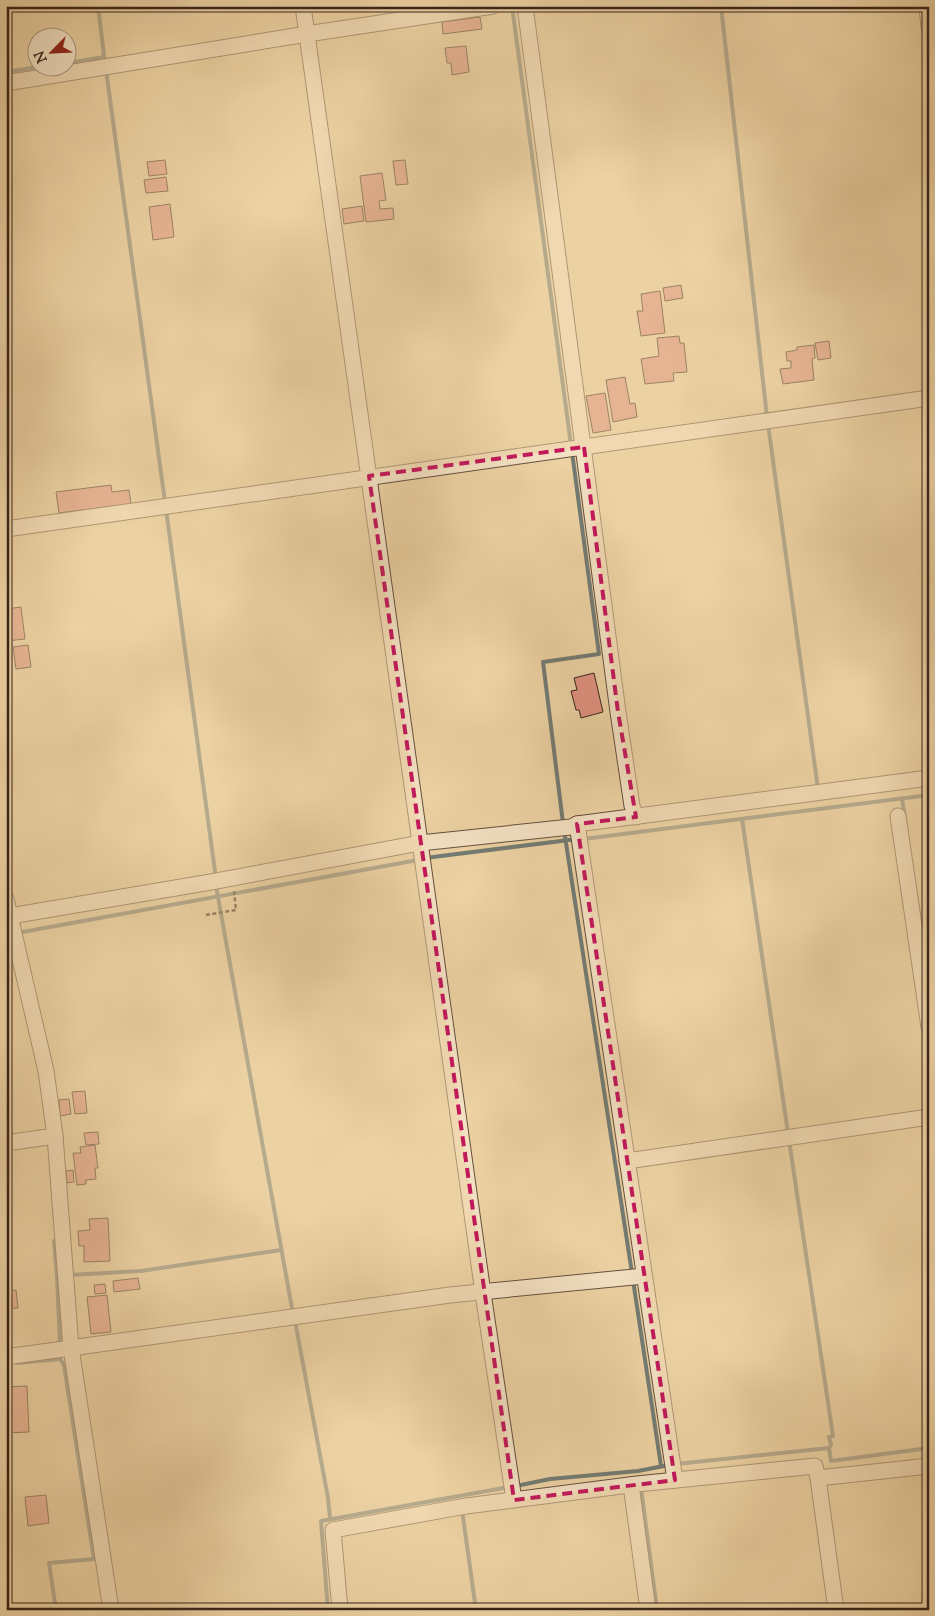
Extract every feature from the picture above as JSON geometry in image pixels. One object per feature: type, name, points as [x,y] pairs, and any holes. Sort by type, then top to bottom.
[{"type":"street","points":[[303,6],[512,1491]]},
{"type":"street","points":[[6,83],[493,6]]},
{"type":"street","points":[[525,6],[576,448],[632,806],[636,817]]},
{"type":"street","points":[[927,6],[929,26]]},
{"type":"street","points":[[6,529],[929,398]]},
{"type":"street","points":[[12,927],[215,881],[422,854],[573,831],[636,817],[929,778]]},
{"type":"street","points":[[898,816],[929,1027]]},
{"type":"street","points":[[573,831],[627,1161],[636,1277],[673,1469]]},
{"type":"street","points":[[6,899],[46,1071],[55,1136],[66,1275],[63,1350],[111,1610]]},
{"type":"street","points":[[627,1161],[929,1116]]},
{"type":"street","points":[[6,1143],[55,1136]]},
{"type":"street","points":[[6,1356],[63,1350],[450,1295],[636,1277]]},
{"type":"street","points":[[340,1610],[333,1530],[462,1507],[512,1491],[637,1484],[673,1469],[816,1466],[836,1610]]},
{"type":"street","points":[[818,1478],[929,1466]]},
{"type":"street","points":[[637,1484],[648,1610]]},
{"type":"path","points":[[206,915],[236,910],[235,896]]},
{"type":"highlighted area","points":[[584,447],[618,712],[636,817],[577,824],[675,1480],[514,1500],[369,476]]},
{"type":"building","points":[[480,17],[482,29],[443,34],[442,22]]},
{"type":"building","points":[[466,46],[469,72],[452,75],[451,63],[447,63],[445,48]]},
{"type":"building","points":[[165,160],[167,174],[149,176],[147,162]]},
{"type":"building","points":[[405,160],[408,184],[396,185],[393,161]]},
{"type":"building","points":[[382,173],[386,200],[379,201],[380,209],[393,208],[394,219],[366,222],[360,176]]},
{"type":"building","points":[[166,177],[168,191],[146,193],[144,180]]},
{"type":"building","points":[[170,204],[174,237],[153,240],[149,207]]},
{"type":"building","points":[[362,206],[364,221],[344,224],[342,209]]},
{"type":"building","points":[[681,285],[683,298],[665,301],[663,288]]},
{"type":"building","points":[[660,291],[665,333],[641,336],[637,311],[643,311],[641,294]]},
{"type":"building","points":[[679,336],[680,343],[684,343],[687,372],[673,373],[674,381],[645,384],[641,359],[659,356],[657,338]]},
{"type":"building","points":[[829,341],[831,358],[818,360],[815,343]]},
{"type":"building","points":[[814,345],[815,358],[812,359],[814,380],[783,384],[780,369],[791,368],[791,361],[787,361],[786,352],[797,350],[797,347]]},
{"type":"building","points":[[625,377],[630,404],[635,403],[637,417],[613,422],[606,380]]},
{"type":"building","points":[[605,393],[611,430],[593,433],[586,396]]},
{"type":"building","points":[[111,485],[112,492],[129,490],[131,504],[59,513],[56,492]]},
{"type":"building","points":[[21,607],[25,639],[6,641],[6,609]]},
{"type":"building","points":[[28,645],[31,667],[16,669],[13,647]]},
{"type":"building","points":[[594,673],[603,712],[581,718],[579,710],[576,710],[571,691],[577,690],[574,678]]},
{"type":"building","points":[[85,1091],[87,1113],[75,1114],[72,1092]]},
{"type":"building","points":[[69,1099],[71,1114],[60,1116],[59,1100]]},
{"type":"building","points":[[98,1132],[99,1144],[86,1145],[84,1133]]},
{"type":"building","points":[[95,1145],[98,1168],[95,1168],[96,1179],[86,1180],[86,1184],[77,1185],[73,1153],[81,1153],[80,1147]]},
{"type":"building","points":[[73,1170],[74,1182],[67,1183],[66,1171]]},
{"type":"building","points":[[108,1218],[110,1261],[84,1262],[84,1246],[79,1246],[78,1231],[90,1230],[89,1219]]},
{"type":"building","points":[[138,1278],[140,1289],[114,1292],[113,1281]]},
{"type":"building","points":[[105,1284],[106,1293],[95,1294],[94,1285]]},
{"type":"building","points":[[16,1290],[18,1308],[6,1309],[6,1291]]},
{"type":"building","points":[[107,1295],[111,1332],[91,1334],[87,1297]]},
{"type":"building","points":[[27,1386],[29,1432],[6,1433],[6,1387]]},
{"type":"building","points":[[46,1495],[49,1523],[28,1526],[25,1497]]},
{"type":"waterway","points":[[98,6],[105,64]]},
{"type":"waterway","points":[[512,6],[571,445]]},
{"type":"waterway","points":[[721,6],[767,417]]},
{"type":"waterway","points":[[78,61],[104,57]]},
{"type":"waterway","points":[[6,72],[28,69]]},
{"type":"waterway","points":[[106,70],[165,502]]},
{"type":"waterway","points":[[768,424],[818,789]]},
{"type":"waterway","points":[[563,823],[543,662],[599,654],[572,452]]},
{"type":"waterway","points":[[166,509],[216,879]]},
{"type":"waterway","points":[[584,839],[929,795]]},
{"type":"waterway","points":[[902,799],[905,818]]},
{"type":"waterway","points":[[742,819],[788,1133]]},
{"type":"waterway","points":[[564,830],[632,1273]]},
{"type":"waterway","points":[[425,858],[577,839]]},
{"type":"waterway","points":[[17,933],[418,860]]},
{"type":"waterway","points":[[216,886],[293,1314]]},
{"type":"waterway","points":[[926,958],[929,973]]},
{"type":"waterway","points":[[789,1140],[833,1436],[829,1437],[831,1445],[829,1448]]},
{"type":"waterway","points":[[54,1241],[57,1276]]},
{"type":"waterway","points":[[70,1275],[141,1271],[281,1250]]},
{"type":"waterway","points":[[60,1345],[57,1276],[63,1275]]},
{"type":"waterway","points":[[633,1280],[661,1466]]},
{"type":"waterway","points":[[295,1321],[328,1498],[330,1518]]},
{"type":"waterway","points":[[56,1610],[49,1563],[94,1559],[64,1365],[60,1359],[60,1352]]},
{"type":"waterway","points":[[17,1363],[60,1359]]},
{"type":"waterway","points":[[676,1464],[829,1448],[831,1461],[929,1448]]},
{"type":"waterway","points":[[516,1486],[550,1479],[638,1471],[669,1465]]},
{"type":"waterway","points":[[328,1610],[321,1521],[509,1487]]},
{"type":"waterway","points":[[641,1488],[657,1610]]},
{"type":"waterway","points":[[462,1510],[476,1610]]}]
